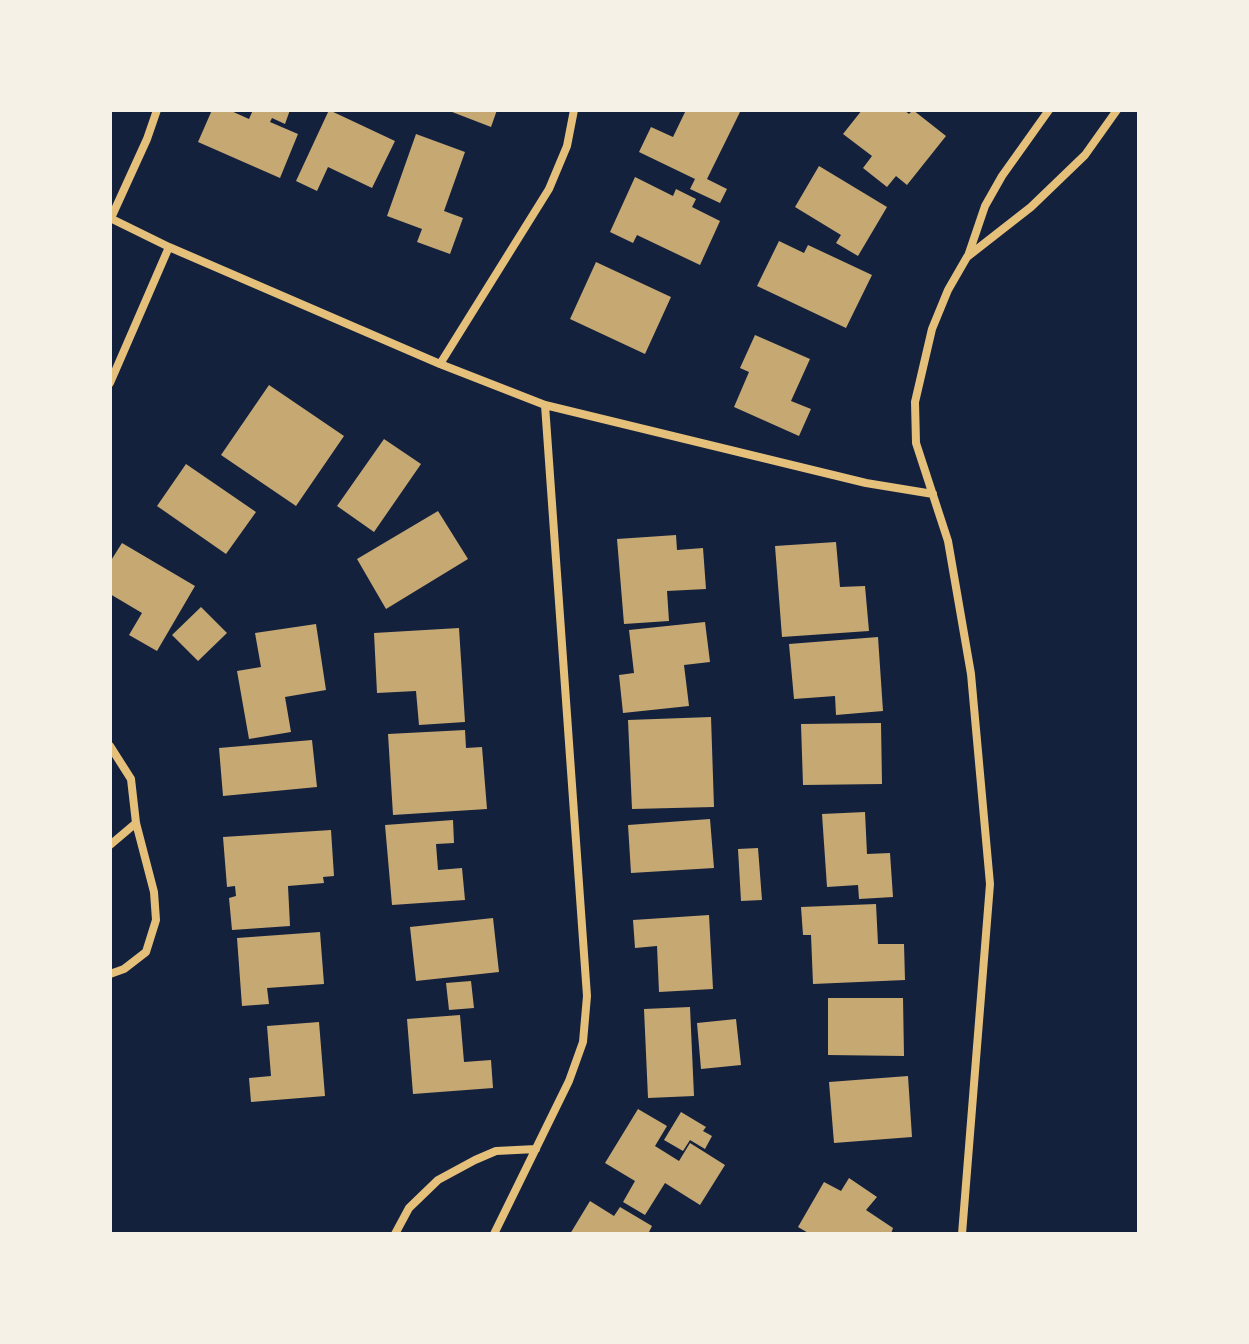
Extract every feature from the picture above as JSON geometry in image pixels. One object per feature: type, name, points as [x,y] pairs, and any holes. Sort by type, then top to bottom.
[{"type":"street","points":[[157,110],[111,218],[169,247],[440,364],[545,405],[866,483],[933,494]]},
{"type":"street","points":[[440,364],[549,189],[567,146],[574,110]]},
{"type":"street","points":[[962,1234],[990,884],[971,674],[948,541],[916,443],[915,402],[932,329],[948,290],[967,257],[985,206],[1002,176],[1049,110]]},
{"type":"street","points":[[967,257],[1031,207],[1085,155],[1117,110]]},
{"type":"street","points":[[110,383],[169,247]]},
{"type":"street","points":[[494,1234],[569,1081],[583,1042],[587,996],[545,405]]},
{"type":"street","points":[[110,746],[131,779],[136,823],[154,892],[156,920],[146,952],[124,969],[110,974]]},
{"type":"street","points":[[110,845],[136,823]]},
{"type":"street","points":[[395,1234],[409,1208],[438,1180],[496,1151],[536,1149]]},
{"type":"building","points":[[212,110],[229,110],[249,119],[253,110],[290,110],[285,124],[272,118],[270,122],[298,134],[280,178],[198,142]]},
{"type":"building","points":[[329,110],[395,141],[372,188],[328,167],[317,191],[296,181]]},
{"type":"building","points":[[447,110],[497,110],[491,127]]},
{"type":"building","points":[[686,110],[741,110],[707,179],[727,189],[720,203],[690,189],[695,179],[639,152],[651,127],[673,137]]},
{"type":"building","points":[[862,110],[904,110],[909,114],[913,110],[946,136],[907,185],[896,176],[887,187],[863,168],[872,156],[843,134]]},
{"type":"building","points":[[416,134],[465,152],[444,211],[463,218],[450,254],[417,242],[422,229],[387,216]]},
{"type":"building","points":[[819,166],[887,207],[858,256],[836,243],[841,235],[795,207]]},
{"type":"building","points":[[635,177],[673,196],[676,189],[696,199],[692,207],[720,221],[700,265],[637,235],[633,243],[610,232]]},
{"type":"building","points":[[779,241],[804,253],[808,245],[872,275],[846,328],[757,286]]},
{"type":"building","points":[[596,262],[671,297],[645,354],[570,319]]},
{"type":"building","points":[[755,335],[810,359],[791,401],[811,409],[799,436],[734,407],[749,372],[740,368]]},
{"type":"building","points":[[269,385],[344,436],[296,506],[221,455]]},
{"type":"building","points":[[384,439],[421,464],[374,532],[337,506]]},
{"type":"building","points":[[186,464],[256,512],[226,554],[157,506]]},
{"type":"building","points":[[438,511],[468,559],[386,609],[357,559]]},
{"type":"building","points":[[676,535],[677,550],[703,548],[706,589],[667,591],[669,621],[624,624],[617,539]]},
{"type":"building","points":[[836,542],[840,587],[865,586],[869,631],[782,637],[775,546]]},
{"type":"building","points":[[122,543],[195,586],[157,651],[129,635],[142,613],[110,594],[110,562]]},
{"type":"building","points":[[201,607],[227,633],[198,661],[172,635]]},
{"type":"building","points":[[705,622],[710,662],[684,665],[689,706],[623,713],[619,675],[634,673],[629,630]]},
{"type":"building","points":[[316,624],[326,690],[285,697],[291,732],[249,739],[237,671],[261,667],[255,633]]},
{"type":"building","points":[[459,628],[465,722],[419,725],[416,691],[377,693],[374,633]]},
{"type":"building","points":[[878,637],[883,711],[836,715],[835,696],[794,699],[789,644]]},
{"type":"building","points":[[711,717],[714,807],[632,809],[628,720]]},
{"type":"building","points":[[881,723],[882,784],[803,785],[801,724]]},
{"type":"building","points":[[465,730],[466,748],[482,747],[487,809],[393,815],[388,734]]},
{"type":"building","points":[[312,740],[317,787],[223,796],[219,748]]},
{"type":"building","points":[[865,812],[867,854],[890,853],[893,897],[859,899],[858,885],[827,887],[822,814]]},
{"type":"building","points":[[710,819],[714,868],[631,873],[628,825]]},
{"type":"building","points":[[453,820],[454,843],[436,844],[438,870],[462,868],[465,900],[392,905],[385,825]]},
{"type":"building","points":[[331,830],[334,876],[323,877],[324,883],[288,886],[290,926],[232,930],[229,898],[236,896],[235,886],[227,887],[223,837]]},
{"type":"building","points":[[758,848],[762,900],[741,901],[738,849]]},
{"type":"building","points":[[876,904],[878,944],[904,944],[905,980],[813,984],[811,935],[803,935],[801,907]]},
{"type":"building","points":[[709,915],[713,989],[659,992],[657,946],[635,948],[633,920]]},
{"type":"building","points":[[493,918],[499,972],[416,981],[410,927]]},
{"type":"building","points":[[320,932],[324,984],[267,988],[269,1004],[242,1006],[237,938]]},
{"type":"building","points":[[471,981],[474,1008],[449,1010],[446,983]]},
{"type":"building","points":[[828,998],[903,998],[904,1056],[828,1055]]},
{"type":"building","points":[[690,1007],[694,1096],[648,1098],[644,1009]]},
{"type":"building","points":[[460,1015],[464,1062],[491,1060],[493,1088],[413,1094],[407,1019]]},
{"type":"building","points":[[736,1019],[741,1065],[701,1069],[697,1023]]},
{"type":"building","points":[[319,1022],[325,1096],[251,1102],[249,1078],[271,1076],[267,1026]]},
{"type":"building","points":[[908,1076],[912,1137],[834,1143],[829,1082]]},
{"type":"building","points":[[638,1109],[667,1126],[655,1146],[679,1161],[690,1143],[725,1165],[700,1205],[665,1183],[645,1215],[623,1202],[635,1181],[605,1163]]},
{"type":"building","points":[[681,1112],[706,1127],[703,1131],[712,1136],[705,1149],[690,1140],[683,1151],[664,1140]]},
{"type":"building","points":[[849,1178],[877,1197],[866,1210],[893,1228],[891,1234],[810,1234],[798,1227],[824,1182],[841,1191]]},
{"type":"building","points":[[590,1201],[614,1216],[620,1207],[652,1226],[648,1234],[570,1234]]}]
